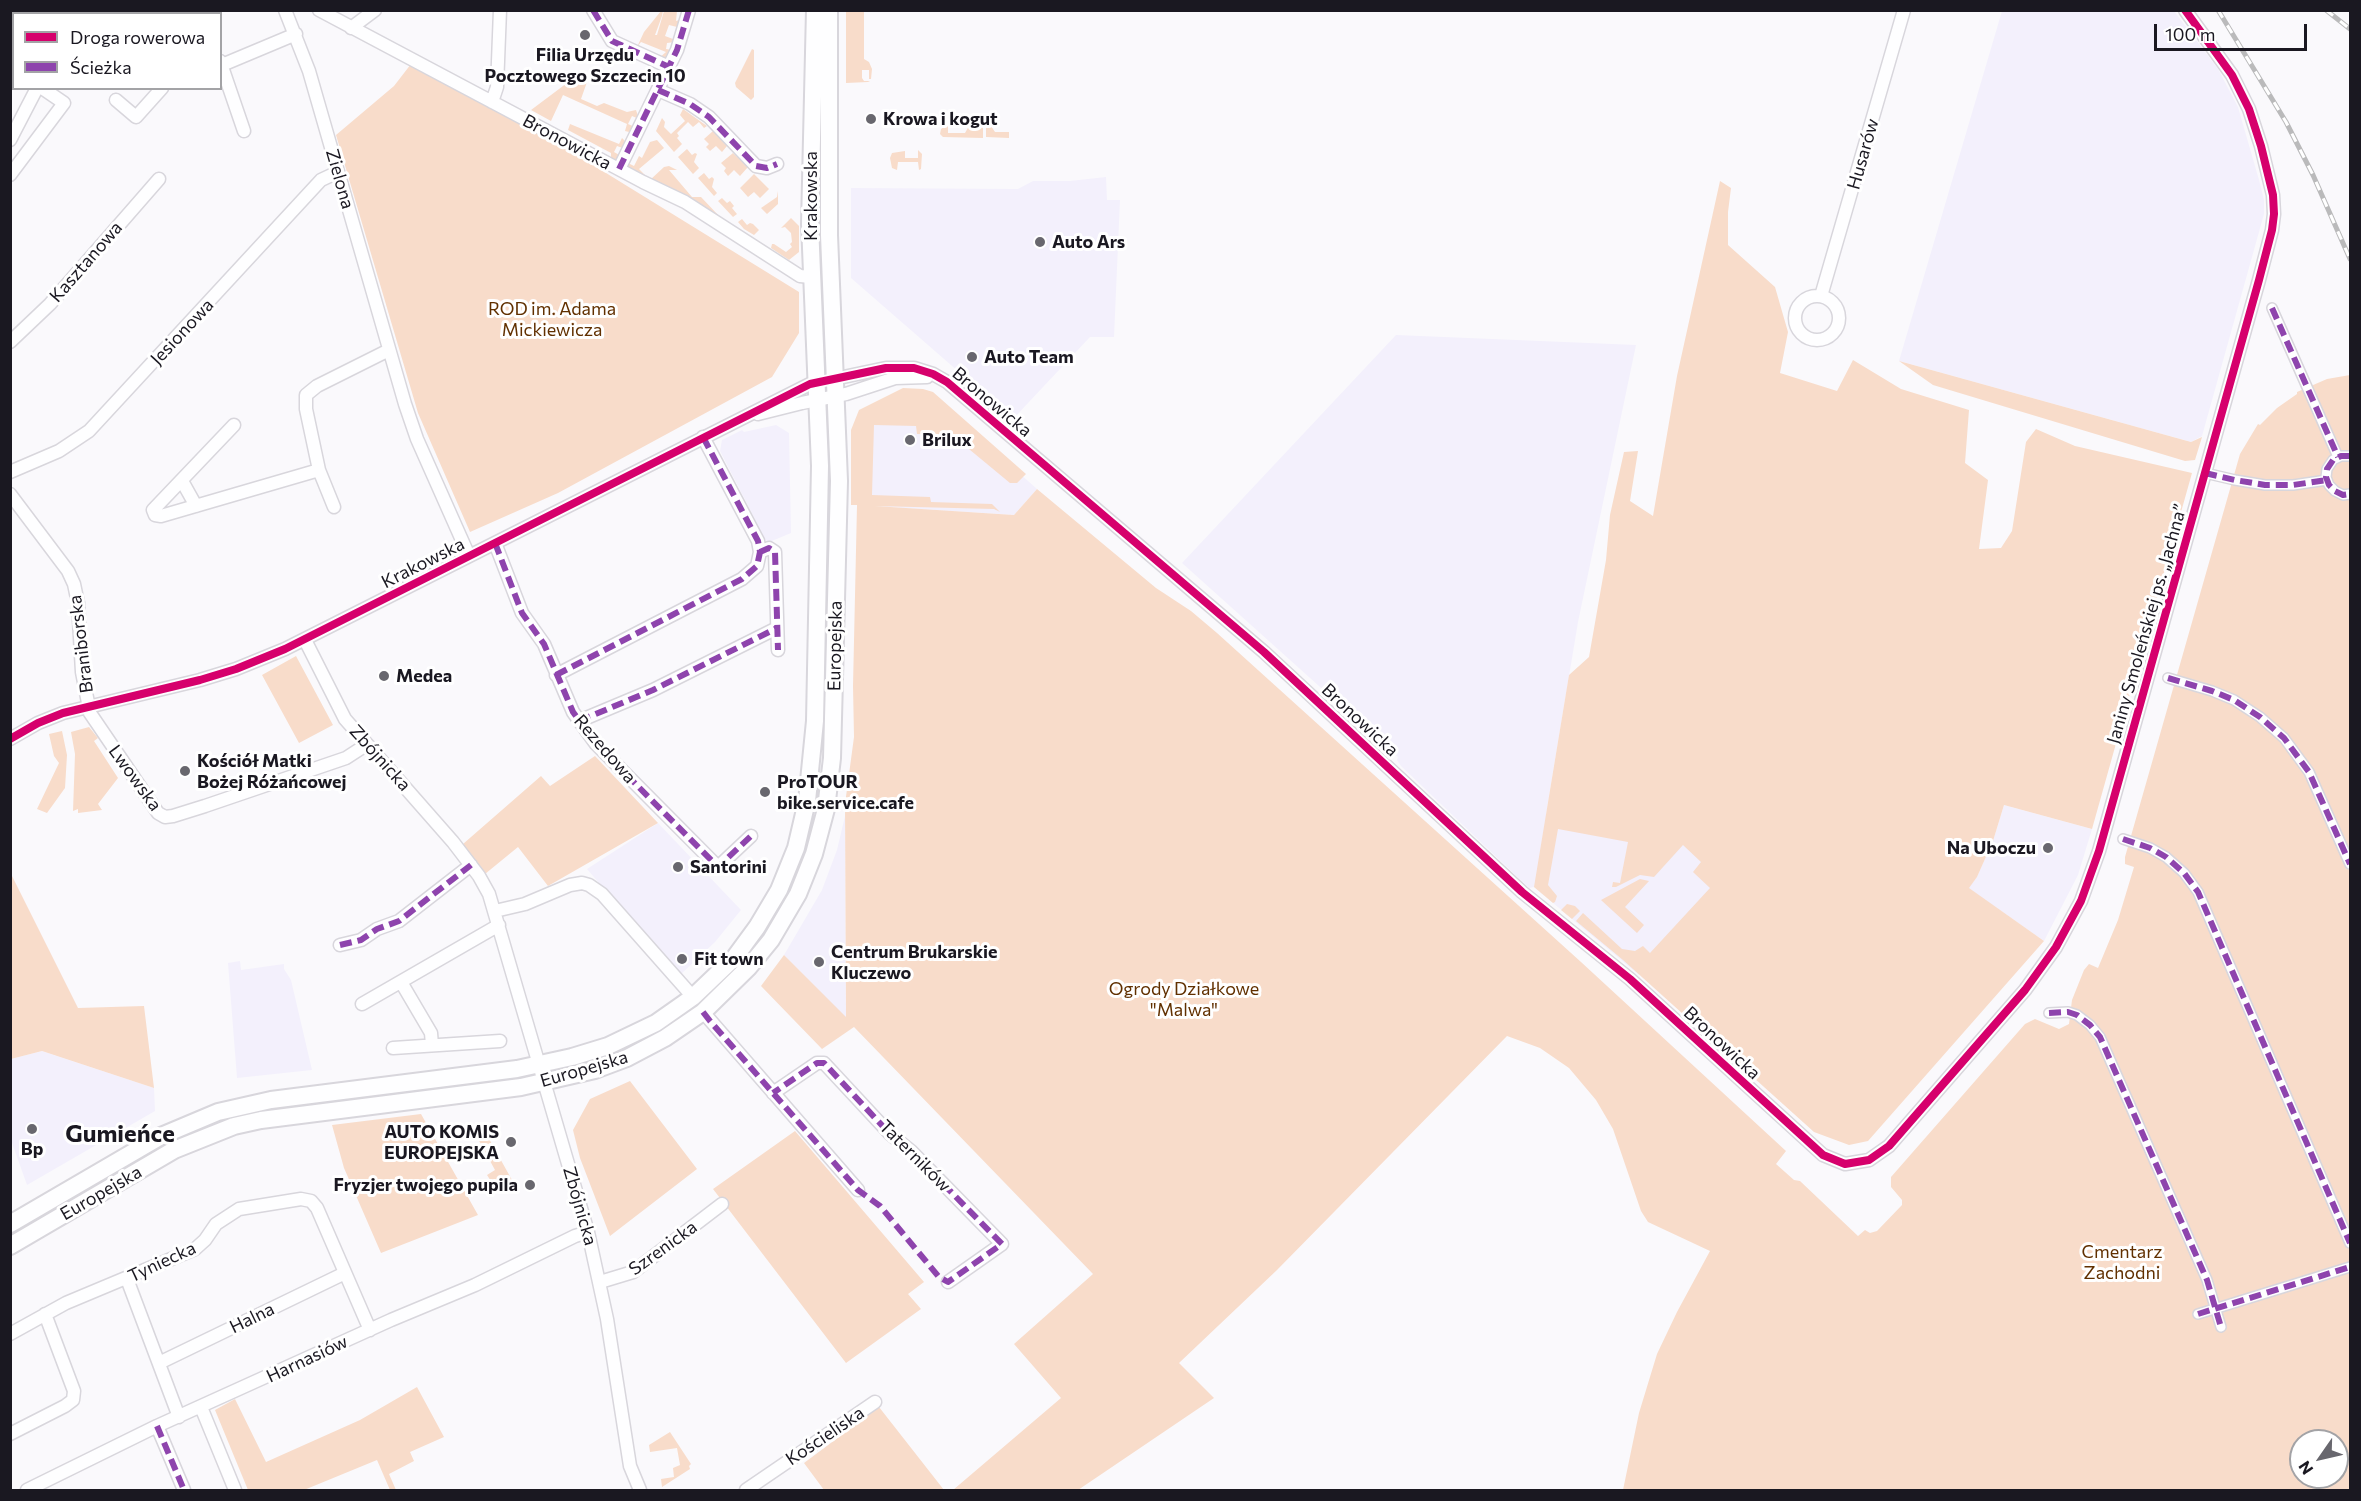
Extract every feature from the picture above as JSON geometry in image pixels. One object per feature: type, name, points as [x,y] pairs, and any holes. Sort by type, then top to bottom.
[{"type":"main road","name":"Krakowska","points":[[815,10],[810,141],[811,277],[817,400]]},
{"type":"main road","name":"Krakowska","points":[[829,10],[829,235],[836,397]]},
{"type":"main road","name":"Europejska","points":[[10,1246],[174,1150],[234,1126],[261,1120],[545,1082],[595,1070],[627,1058],[665,1038],[703,1012],[749,967],[780,925],[804,880],[824,818],[829,792],[834,722],[839,503],[836,397]]},
{"type":"main road","name":"Europejska","points":[[10,1224],[161,1136],[218,1112],[271,1100],[507,1070],[595,1051],[656,1023],[693,997],[735,957],[764,916],[792,861],[804,818],[810,780],[815,721],[820,522],[817,400]]},
{"type":"street","name":"Zielona","points":[[285,10],[309,71],[389,350],[417,439],[469,556]]},
{"type":"street","name":"Bronowicka","points":[[320,10],[619,169],[686,202],[800,276],[811,277]]},
{"type":"street","points":[[351,28],[375,10]]},
{"type":"street","points":[[492,102],[497,87],[500,10]]},
{"type":"street","points":[[593,10],[612,41],[669,67]]},
{"type":"street","points":[[619,169],[669,67],[689,10]]},
{"type":"street","name":"Husarów","points":[[1821,296],[1904,10]]},
{"type":"street","name":"Janiny Smoleńskiej ps. „Jachna”","points":[[1836,1162],[1851,1164],[1863,1162],[1878,1156],[1885,1150],[2025,990],[2050,957],[2069,926],[2087,887],[2099,851],[2273,224],[2274,204],[2261,146],[2246,101],[2224,63],[2185,10]]},
{"type":"street","points":[[222,63],[296,34]]},
{"type":"street","points":[[222,66],[244,131]]},
{"type":"street","points":[[10,140],[36,90]]},
{"type":"street","points":[[10,175],[64,103],[45,90]]},
{"type":"street","points":[[116,100],[136,117],[160,90]]},
{"type":"street","name":"Krakowska","points":[[658,90],[690,104],[709,117],[756,166],[768,168],[777,164]]},
{"type":"street","name":"Jesionowa","points":[[10,472],[58,451],[89,431],[321,180],[338,171]]},
{"type":"street","name":"Kasztanowa","points":[[10,342],[50,304],[159,179]]},
{"type":"street","points":[[2272,308],[2338,457]]},
{"type":"street","points":[[334,507],[319,471],[306,409],[306,395],[351,368],[389,350]]},
{"type":"street","name":"Bronowicka","points":[[834,378],[886,368],[908,367],[939,376],[1264,652],[1531,900],[1630,979],[1817,1150],[1836,1162]]},
{"type":"street","name":"Bronowicka","points":[[836,397],[888,380],[912,376],[934,379],[960,393]]},
{"type":"street","name":"Krakowska","points":[[10,739],[54,716],[218,675],[260,660],[305,640],[783,395],[816,382],[834,378]]},
{"type":"street","name":"Krakowska","points":[[731,423],[777,409],[836,397]]},
{"type":"street","points":[[234,425],[153,510],[153,513],[161,516],[319,471]]},
{"type":"street","points":[[556,675],[750,574],[757,566],[760,552],[758,541],[703,437]]},
{"type":"street","points":[[2350,456],[2338,457],[2328,466],[2327,480],[2335,491],[2343,495],[2350,494]]},
{"type":"street","points":[[2205,472],[2265,485],[2292,485],[2327,480]]},
{"type":"street","points":[[182,481],[196,506]]},
{"type":"street","name":"Braniborska","points":[[10,494],[60,558],[74,584],[78,603],[84,681],[89,707]]},
{"type":"street","name":"Rezedowa","points":[[495,543],[522,613],[541,639],[567,701],[579,721],[614,764],[718,867],[751,836]]},
{"type":"street","points":[[760,552],[769,548],[775,552],[778,650]]},
{"type":"street","points":[[579,721],[653,690],[777,628]]},
{"type":"street","name":"Zbójnicka","points":[[305,640],[345,719],[431,815],[466,869],[485,884],[495,911],[588,1232],[600,1282],[630,1466],[640,1491]]},
{"type":"street","points":[[2168,678],[2205,688],[2234,700],[2260,717],[2284,738],[2309,772],[2350,864]]},
{"type":"street","name":"Lwowska","points":[[89,707],[94,720],[156,810],[165,817],[205,806],[346,758],[366,745]]},
{"type":"street","points":[[2123,839],[2150,848],[2166,857],[2184,873],[2198,892],[2350,1243]]},
{"type":"street","points":[[340,945],[361,940],[377,928],[399,921],[466,869]]},
{"type":"street","points":[[495,911],[525,904],[570,885],[582,883],[589,885],[602,894],[693,997]]},
{"type":"street","points":[[362,1004],[499,926]]},
{"type":"street","points":[[401,982],[431,1033],[432,1045]]},
{"type":"street","points":[[703,1012],[858,1190]]},
{"type":"street","points":[[2049,1014],[2068,1012],[2078,1015],[2089,1023],[2100,1037],[2203,1271],[2221,1327]]},
{"type":"street","points":[[393,1048],[500,1041]]},
{"type":"street","name":"Taterników","points":[[773,1094],[817,1063],[824,1063],[890,1134],[911,1151],[1002,1244],[948,1282]]},
{"type":"street","name":"Tyniecka","points":[[10,1334],[66,1303],[195,1249],[205,1240],[216,1224],[239,1209],[301,1199],[311,1201],[316,1208],[370,1330]]},
{"type":"street","name":"Szrenicka","points":[[600,1282],[633,1272],[722,1204]]},
{"type":"street","name":"Harnasiów","points":[[27,1491],[157,1426],[475,1285],[575,1236],[588,1232]]},
{"type":"street","points":[[2198,1314],[2350,1267]]},
{"type":"street","name":"Halna","points":[[159,1363],[345,1274]]},
{"type":"street","points":[[127,1279],[179,1416]]},
{"type":"street","points":[[10,1434],[73,1400],[74,1391],[45,1314]]},
{"type":"street","name":"Kościeliska","points":[[746,1491],[875,1402]]},
{"type":"street","points":[[201,1407],[235,1491]]},
{"type":"street","points":[[157,1426],[184,1491]]},
{"type":"shaded area","points":[[2002,11],[2174,11],[2218,69],[2238,107],[2264,200],[2264,214],[2202,436],[2191,442],[1899,361]]},
{"type":"shaded area","points":[[1106,177],[1107,200],[1120,200],[1114,337],[1090,337],[1013,419],[851,278],[851,188],[1018,189],[1033,181],[1070,181]]},
{"type":"shaded area","points":[[1396,335],[1636,345],[1578,622],[1546,814],[1751,851],[1639,975],[1534,887],[1529,888],[1401,766],[1397,760],[1398,757],[1182,563]]},
{"type":"shaded area","points":[[928,392],[1037,489],[1014,515],[857,505],[859,414]]},
{"type":"shaded area","points":[[776,425],[789,433],[791,533],[767,543],[720,451],[722,440],[742,430],[744,432]]},
{"type":"shaded area","points":[[2004,805],[2092,829],[2078,875],[2044,941],[1968,888],[1977,877],[1993,841]]},
{"type":"shaded area","points":[[845,816],[846,1018],[784,955],[822,890],[837,850]]},
{"type":"shaded area","points":[[658,823],[741,910],[715,942],[679,976],[587,869]]},
{"type":"shaded area","points":[[240,961],[241,970],[284,964],[284,969],[291,980],[312,1070],[237,1078],[228,963]]},
{"type":"shaded area","points":[[42,1051],[154,1088],[155,1111],[27,1185],[11,1140],[11,1059]]},
{"type":"green space","points":[[663,11],[662,16],[655,35],[657,35],[664,11],[677,11],[676,21],[679,20],[682,25],[678,34],[676,33],[677,27],[669,25],[665,36],[673,39],[677,37],[675,42],[667,43],[666,49],[672,50],[665,59],[659,58],[666,52],[641,42],[637,47],[644,32]]},
{"type":"green space","points":[[846,11],[864,11],[864,59],[869,62],[872,69],[871,79],[869,79],[869,70],[862,70],[862,78],[864,81],[870,81],[868,82],[846,83]]},
{"type":"green space","points":[[752,49],[754,50],[754,97],[751,100],[736,87],[735,83]]},
{"type":"green space","name":"ROD im. Adama Mickiewicza","points":[[411,64],[559,144],[799,292],[799,333],[772,377],[558,493],[470,532],[418,413],[336,135],[394,86]]},
{"type":"green space","points":[[580,79],[587,82],[581,99],[597,106],[604,103],[627,112],[636,110],[639,119],[632,116],[628,124],[635,127],[629,132],[625,131],[627,124],[563,95],[551,121],[531,110],[571,80]]},
{"type":"green space","points":[[683,109],[707,126],[704,128],[699,122],[693,127],[688,122],[677,133],[679,136],[677,138],[682,144],[674,152],[656,131],[662,118],[665,122],[664,127],[671,134],[685,121],[680,115]]},
{"type":"green space","points":[[570,124],[619,144],[622,138],[626,142],[625,149],[617,146],[614,152],[621,156],[616,161],[611,160],[611,153],[568,130]]},
{"type":"green space","points":[[983,125],[983,138],[943,137],[940,134],[941,129],[945,126],[948,126],[948,133],[965,133],[969,126]]},
{"type":"green space","points":[[986,125],[991,126],[995,132],[1009,132],[1009,138],[986,137]]},
{"type":"green space","points":[[713,131],[727,146],[722,152],[716,146],[710,151],[706,147],[709,144],[704,139]]},
{"type":"green space","points":[[657,140],[664,148],[639,169],[644,176],[626,169],[628,163],[634,166],[639,156],[642,158],[650,142]]},
{"type":"green space","points":[[687,149],[692,155],[697,154],[694,162],[699,168],[693,174],[678,157]]},
{"type":"green space","points":[[918,150],[922,154],[921,169],[919,170],[918,162],[898,162],[897,170],[892,168],[890,158],[892,153],[905,151],[905,158],[918,158]]},
{"type":"green space","points":[[733,153],[748,167],[740,176],[734,170],[728,176],[724,171],[726,168],[721,163]]},
{"type":"green space","points":[[669,166],[677,170],[669,170],[692,197],[701,197],[720,217],[650,180],[664,167]]},
{"type":"green space","points":[[704,173],[709,179],[712,177],[714,179],[712,187],[717,193],[714,196],[698,178]]},
{"type":"green space","points":[[754,174],[769,189],[760,198],[754,192],[748,197],[740,188]]},
{"type":"green space","points":[[1720,181],[1731,188],[1728,245],[1775,287],[1788,332],[1780,373],[1837,391],[1853,360],[1901,389],[1969,410],[1965,463],[1988,480],[1979,549],[2001,548],[2012,531],[2026,442],[2036,429],[2075,446],[2192,473],[2092,829],[2004,805],[1993,841],[1977,877],[1969,888],[2044,941],[1868,1141],[1849,1145],[1814,1132],[1623,960],[1576,921],[1583,913],[1622,949],[1635,951],[1643,946],[1650,953],[1710,888],[1693,872],[1701,862],[1683,845],[1654,877],[1640,875],[1612,887],[1613,882],[1620,883],[1628,842],[1558,829],[1548,885],[1557,896],[1555,902],[1553,903],[1534,887],[1569,675],[1589,657],[1606,560],[1610,515],[1624,452],[1638,451],[1630,501],[1653,516],[1677,376]]},
{"type":"green space","points":[[778,191],[778,204],[767,214],[761,208],[777,197]]},
{"type":"green space","points":[[722,198],[727,203],[730,201],[734,206],[732,208],[737,214],[733,217],[718,201]]},
{"type":"green space","points":[[791,218],[799,226],[799,252],[789,260],[771,248],[774,244],[786,252],[792,247],[791,233],[785,227],[781,228]]},
{"type":"green space","points":[[742,219],[747,225],[753,224],[759,230],[754,235],[744,229],[738,222]]},
{"type":"green space","points":[[1899,361],[2191,442],[2202,437],[2195,460],[2185,461],[1933,385]]},
{"type":"green space","points":[[2350,375],[2350,1490],[1623,1490],[1639,1413],[1657,1354],[1710,1251],[1648,1222],[1641,1211],[1613,1129],[1596,1100],[1569,1068],[1540,1048],[1507,1036],[1277,1270],[1179,1363],[1214,1398],[1078,1490],[953,1490],[1061,1398],[1014,1344],[1093,1274],[854,1027],[822,1049],[761,986],[784,955],[846,1017],[845,804],[854,737],[857,505],[851,505],[851,430],[859,410],[903,388],[933,392],[1026,474],[1017,483],[1010,483],[952,435],[917,434],[916,426],[874,425],[872,495],[930,497],[931,502],[992,504],[1000,512],[994,509],[875,506],[1014,515],[1037,489],[1156,588],[1191,611],[1217,633],[1581,962],[1786,1151],[1776,1164],[1794,1180],[1800,1181],[1858,1236],[1865,1230],[1870,1233],[1877,1231],[1902,1205],[1902,1200],[1891,1187],[1891,1177],[2025,1024],[2035,1019],[2059,1029],[2069,1024],[2072,1000],[2084,970],[2089,964],[2098,968],[2118,920],[2134,867],[2125,864],[2125,857],[2240,454],[2258,424],[2260,425],[2297,392],[2327,379]]},
{"type":"green space","points":[[296,656],[333,725],[299,743],[262,675]]},
{"type":"green space","points":[[89,727],[98,738],[94,741],[118,778],[98,804],[102,810],[78,813],[78,809],[73,811],[75,754],[71,732]]},
{"type":"green space","points":[[62,731],[67,755],[65,788],[47,813],[37,809],[59,763],[54,756],[49,734]]},
{"type":"green space","points":[[595,756],[658,823],[548,886],[518,847],[485,874],[463,844],[541,776],[550,786]]},
{"type":"green space","points":[[10,872],[78,1008],[144,1006],[154,1088],[42,1051],[11,1059]]},
{"type":"green space","points":[[1640,879],[1649,881],[1625,907],[1644,925],[1637,933],[1601,900]]},
{"type":"green space","points":[[1567,904],[1575,906],[1580,911],[1572,919],[1561,910]]},
{"type":"green space","points":[[630,1081],[697,1169],[610,1236],[580,1158],[573,1130],[590,1099]]},
{"type":"green space","points":[[421,1114],[478,1215],[381,1253],[344,1168],[332,1125]]},
{"type":"green space","points":[[795,1131],[924,1282],[908,1294],[921,1309],[846,1363],[713,1189]]},
{"type":"green space","points":[[468,1135],[477,1135],[482,1140],[488,1137],[512,1180],[496,1189],[487,1175],[495,1170],[477,1137],[471,1140]]},
{"type":"green space","points":[[417,1387],[444,1437],[410,1452],[414,1461],[389,1474],[396,1490],[390,1490],[377,1460],[304,1490],[248,1490],[215,1410],[235,1399],[266,1462],[360,1420]]},
{"type":"green space","points":[[879,1407],[944,1490],[824,1490],[804,1463]]},
{"type":"green space","points":[[670,1432],[691,1464],[690,1469],[662,1487],[661,1479],[674,1477],[673,1468],[680,1465],[677,1448],[650,1452],[649,1445]]},
{"type":"railway","points":[[2218,10],[2286,122],[2313,175],[2350,259]]},
{"type":"railway","points":[[2326,10],[2350,29]]},
{"type":"marked path","points":[[593,10],[612,41],[669,67]]},
{"type":"marked path","points":[[619,169],[677,50],[689,10]]},
{"type":"marked path","points":[[658,90],[690,104],[709,117],[756,166],[767,168],[777,164]]},
{"type":"marked path","points":[[2272,308],[2338,457]]},
{"type":"marked path","points":[[556,675],[742,579],[757,566],[760,552],[758,541],[703,437]]},
{"type":"marked path","points":[[2350,456],[2341,456],[2333,460],[2327,469],[2326,477],[2329,485],[2335,491],[2343,495],[2350,494]]},
{"type":"marked path","points":[[2205,473],[2265,485],[2293,485],[2327,480]]},
{"type":"marked path","points":[[495,543],[522,613],[544,644],[573,712],[596,744],[718,867],[751,836]]},
{"type":"marked path","points":[[760,552],[769,548],[775,552],[778,650]]},
{"type":"marked path","points":[[579,721],[653,690],[777,628]]},
{"type":"marked path","points":[[2168,678],[2234,700],[2260,717],[2284,738],[2309,772],[2350,864]]},
{"type":"marked path","points":[[2123,839],[2150,848],[2166,857],[2184,873],[2198,892],[2350,1243]]},
{"type":"marked path","points":[[340,945],[361,940],[377,929],[399,921],[471,865]]},
{"type":"marked path","points":[[703,1012],[710,1021],[858,1190],[880,1206],[939,1277],[948,1282],[1002,1244],[911,1151],[890,1134],[824,1063],[817,1063],[773,1093]]},
{"type":"marked path","points":[[2049,1013],[2068,1012],[2077,1015],[2100,1037],[2207,1280],[2221,1327]]},
{"type":"marked path","points":[[2198,1314],[2350,1267]]},
{"type":"marked path","points":[[157,1426],[184,1490]]},
{"type":"cycle path","points":[[10,739],[38,723],[63,713],[200,680],[236,669],[285,649],[810,384],[886,368],[914,368],[933,374],[947,382],[1264,652],[1522,892],[1630,979],[1823,1155],[1845,1164],[1869,1160],[1889,1146],[2025,990],[2056,947],[2081,901],[2099,851],[2259,280],[2274,214],[2273,195],[2261,146],[2249,109],[2232,75],[2185,10]]},
{"type":"place","name":"Filia Urzędu Pocztowego Szczecin 10","points":[[585,35]]},
{"type":"place","name":"Krowa i kogut","points":[[871,119]]},
{"type":"place","name":"Auto Ars","points":[[1040,242]]},
{"type":"place","name":"Auto Team","points":[[972,357]]},
{"type":"place","name":"Brilux","points":[[910,440]]},
{"type":"place","name":"Medea","points":[[384,676]]},
{"type":"place","name":"Kościół Matki Bożej Różańcowej","points":[[185,771]]},
{"type":"place","name":"ProTOUR bike.service.cafe","points":[[765,792]]},
{"type":"place","name":"Na Uboczu","points":[[2048,848]]},
{"type":"place","name":"Santorini","points":[[678,867]]},
{"type":"place","name":"Fit town","points":[[682,959]]},
{"type":"place","name":"Centrum Brukarskie Kluczewo","points":[[819,962]]},
{"type":"place","name":"Bp","points":[[32,1129]]},
{"type":"place","name":"AUTO KOMIS EUROPEJSKA","points":[[511,1142]]},
{"type":"place","name":"Fryzjer twojego pupila","points":[[530,1185]]},
{"type":"district","name":"Gumieńce","points":[[120,1134]]},
{"type":"park label","name":"Ogrody Działkowe \"Malwa\"","points":[[1184,999]]},
{"type":"park label","name":"Cmentarz Zachodni","points":[[2122,1262]]}]
